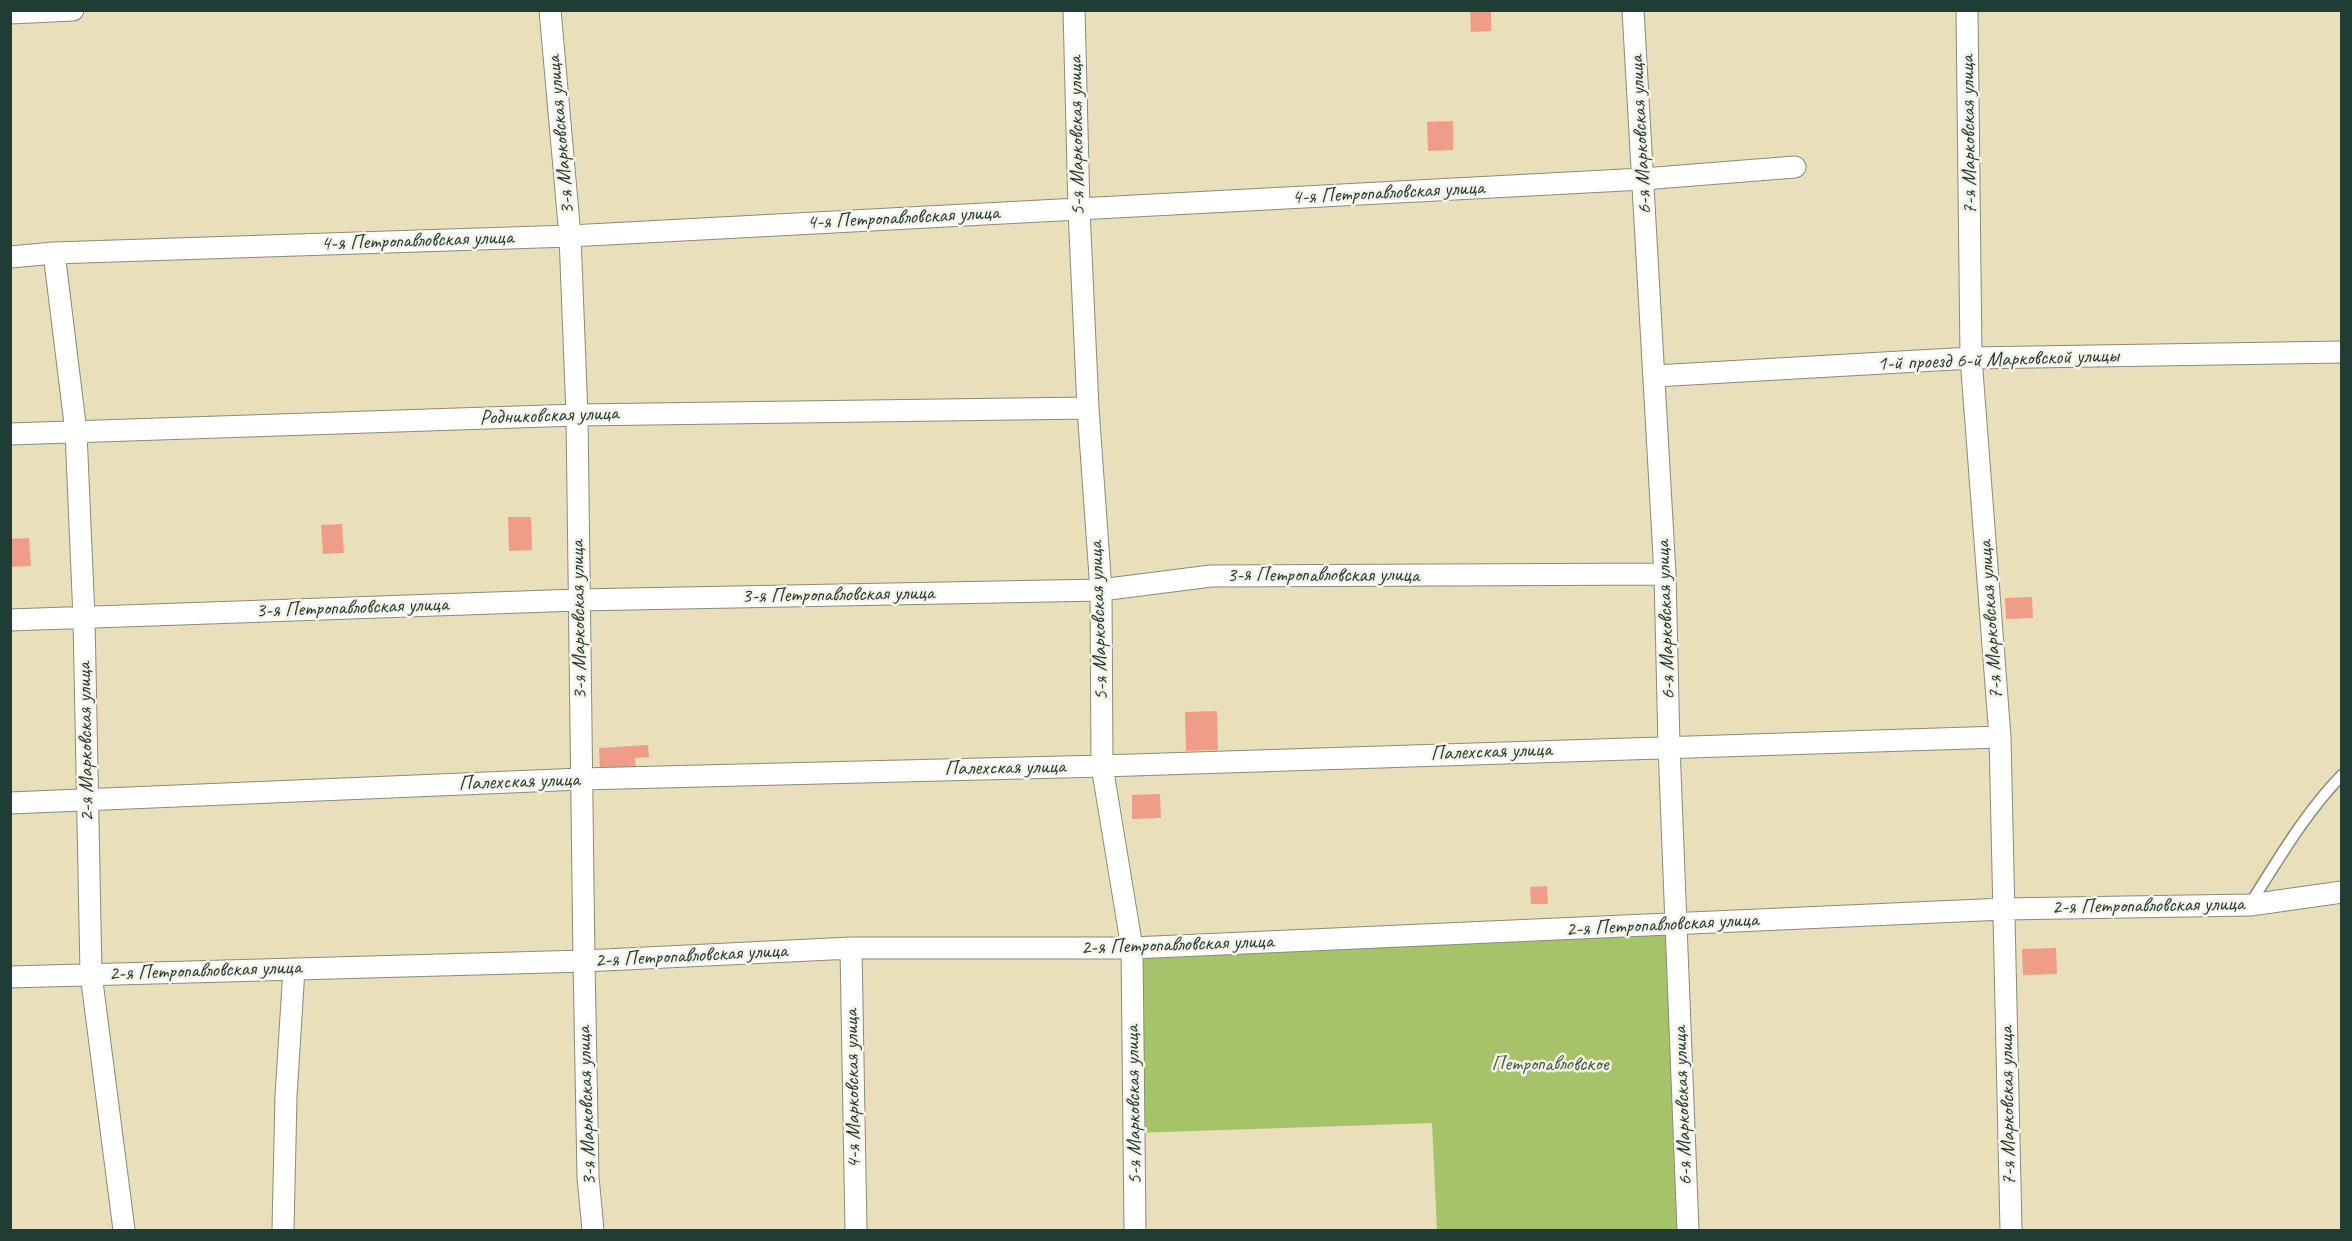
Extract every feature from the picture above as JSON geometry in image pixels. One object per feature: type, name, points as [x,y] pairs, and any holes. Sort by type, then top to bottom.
[{"type":"street","points":[[10,14],[73,10]]},
{"type":"street","name":"3-я Марковская улица","points":[[550,10],[570,236],[577,415],[588,1177],[593,1230]]},
{"type":"street","name":"5-я Марковская улица","points":[[1074,10],[1079,209],[1088,408],[1101,590],[1102,766],[1132,948],[1135,1230]]},
{"type":"street","name":"6-я Марковская улица","points":[[1633,10],[1665,574],[1669,746],[1688,1230]]},
{"type":"street","name":"7-я Марковская улица","points":[[1967,10],[1971,358],[2000,737],[2011,1230]]},
{"type":"street","name":"4-я Петропавловская улица","points":[[10,257],[54,253],[570,236],[1644,179],[1795,167]]},
{"type":"street","name":"2-я Марковская улица","points":[[54,253],[76,432],[84,618],[91,974],[124,1230]]},
{"type":"street","name":"1-й проезд 6-й Марковской улицы","points":[[1655,376],[1971,358],[2342,352]]},
{"type":"street","name":"Родниковская улица","points":[[10,434],[577,415],[1088,408]]},
{"type":"street","name":"3-я Петропавловская улица","points":[[10,620],[578,600],[1101,590],[1210,576],[1665,574]]},
{"type":"street","name":"Палехская улица","points":[[10,803],[582,779],[1102,766],[2000,737]]},
{"type":"street","name":"2-я Петропавловская улица","points":[[10,976],[584,961],[852,948],[1132,948],[2004,909],[2250,905],[2342,892]]},
{"type":"street","name":"4-я Марковская улица","points":[[852,948],[856,1230]]},
{"type":"street","points":[[283,1230],[285,1096],[294,969]]},
{"type":"lane","points":[[2250,905],[2290,841],[2329,788],[2342,775]]},
{"type":"green space","name":"Петропавловское","points":[[1677,925],[1688,1230],[1437,1230],[1432,1123],[1134,1133],[1132,948]]},
{"type":"building","points":[[1470,10],[1491,10],[1491,31],[1471,32]]},
{"type":"building","points":[[1453,121],[1453,150],[1428,151],[1427,122]]},
{"type":"building","points":[[508,517],[531,517],[532,550],[509,551]]},
{"type":"building","points":[[342,524],[344,553],[323,554],[321,525]]},
{"type":"building","points":[[29,538],[31,566],[10,567],[10,539]]},
{"type":"building","points":[[2032,597],[2033,618],[2006,619],[2005,598]]},
{"type":"building","points":[[1217,711],[1218,750],[1186,751],[1185,712]]},
{"type":"building","points":[[648,745],[649,757],[635,758],[636,768],[600,770],[599,748]]},
{"type":"building","points":[[1160,794],[1161,818],[1132,819],[1132,795]]},
{"type":"building","points":[[1547,886],[1548,904],[1531,904],[1530,887]]},
{"type":"building","points":[[2056,948],[2057,974],[2023,975],[2022,949]]}]
